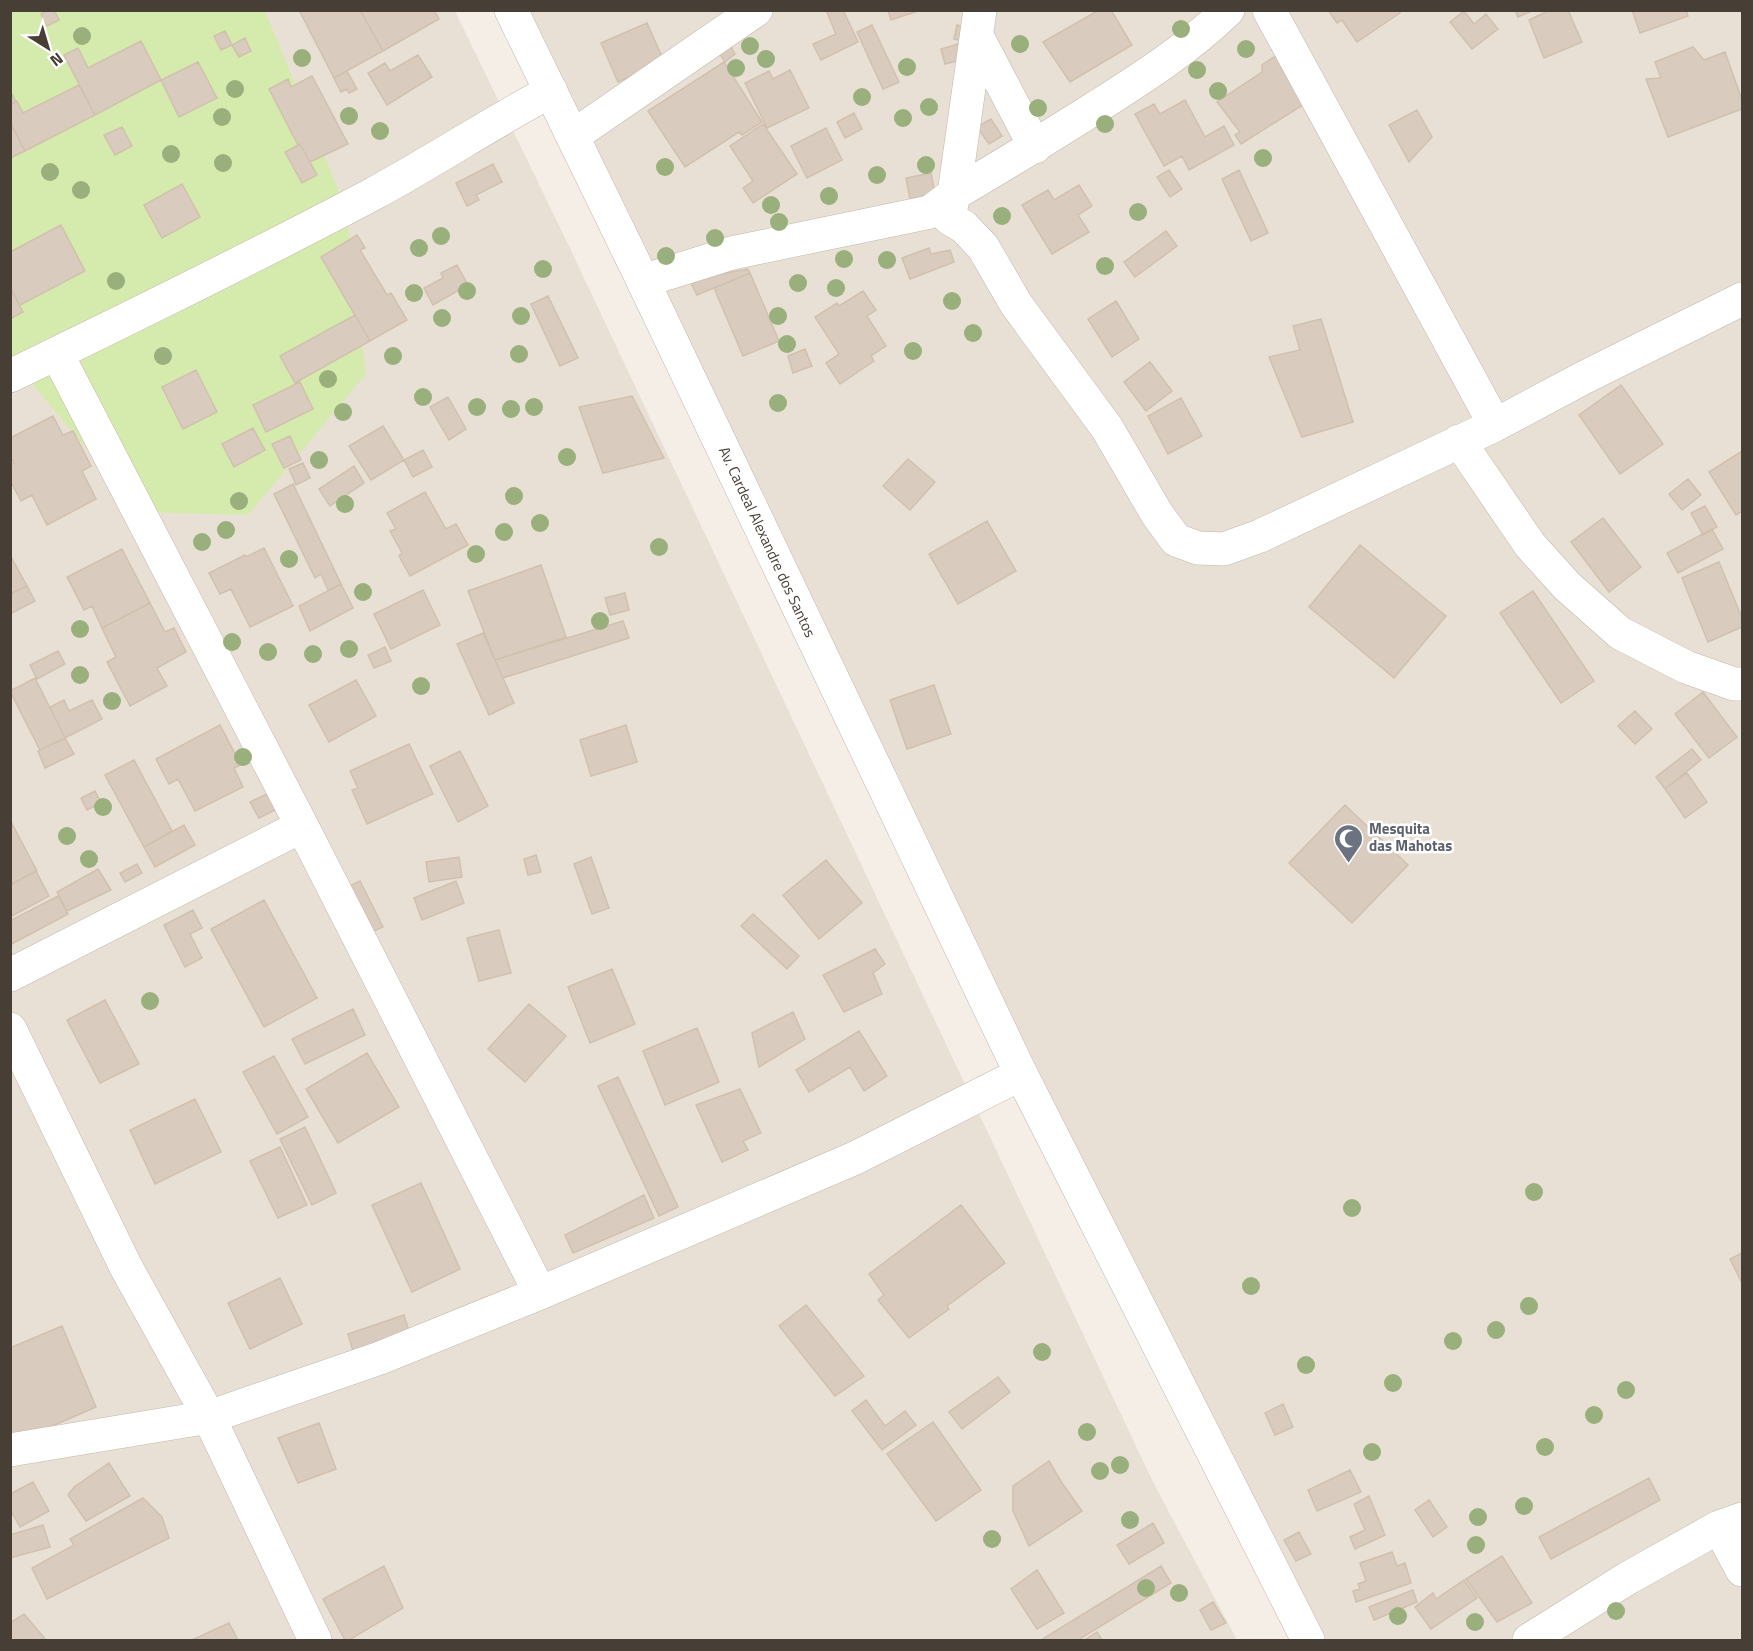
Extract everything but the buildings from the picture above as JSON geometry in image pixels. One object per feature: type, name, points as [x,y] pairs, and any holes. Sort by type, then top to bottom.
[{"type":"street","name":"Av. Cardeal Alexandre dos Santos","points":[[511,10],[643,281],[1021,1074],[1308,1641]]},
{"type":"street","points":[[573,136],[756,10]]},
{"type":"street","points":[[643,281],[732,254],[930,212],[954,194],[1035,147],[1149,74],[1202,35],[1228,10]]},
{"type":"street","points":[[1269,10],[1495,425]]},
{"type":"street","points":[[979,24],[1035,147]]},
{"type":"street","points":[[979,24],[949,218],[964,227],[983,246],[1016,304],[1107,428],[1157,514],[1176,540],[1198,548],[1224,549],[1260,536],[1495,425],[1585,377],[1743,299]]},
{"type":"street","points":[[10,376],[186,291],[376,192],[551,91]]},
{"type":"street","points":[[57,354],[302,826],[540,1293]]},
{"type":"street","points":[[1459,441],[1530,545],[1567,586],[1620,633],[1686,667],[1734,684],[1743,684]]},
{"type":"street","points":[[10,975],[302,826]]},
{"type":"street","points":[[10,1029],[126,1267],[209,1417],[315,1641]]},
{"type":"street","points":[[10,1450],[209,1417],[380,1358],[540,1293],[855,1158],[1021,1074]]},
{"type":"street","points":[[1529,1641],[1628,1578],[1731,1523],[1743,1570]]},
{"type":"shaded area","points":[[11,11],[455,11],[567,242],[1153,1482],[1237,1640],[11,1640]]},
{"type":"shaded area","points":[[518,11],[1742,11],[1742,1640],[1318,1640]]},
{"type":"green space","points":[[10,11],[265,11],[346,208],[366,374],[248,515],[140,512],[11,359]]},
{"type":"place","name":"Mesquita das Mahotas","points":[[1348,864]]}]
